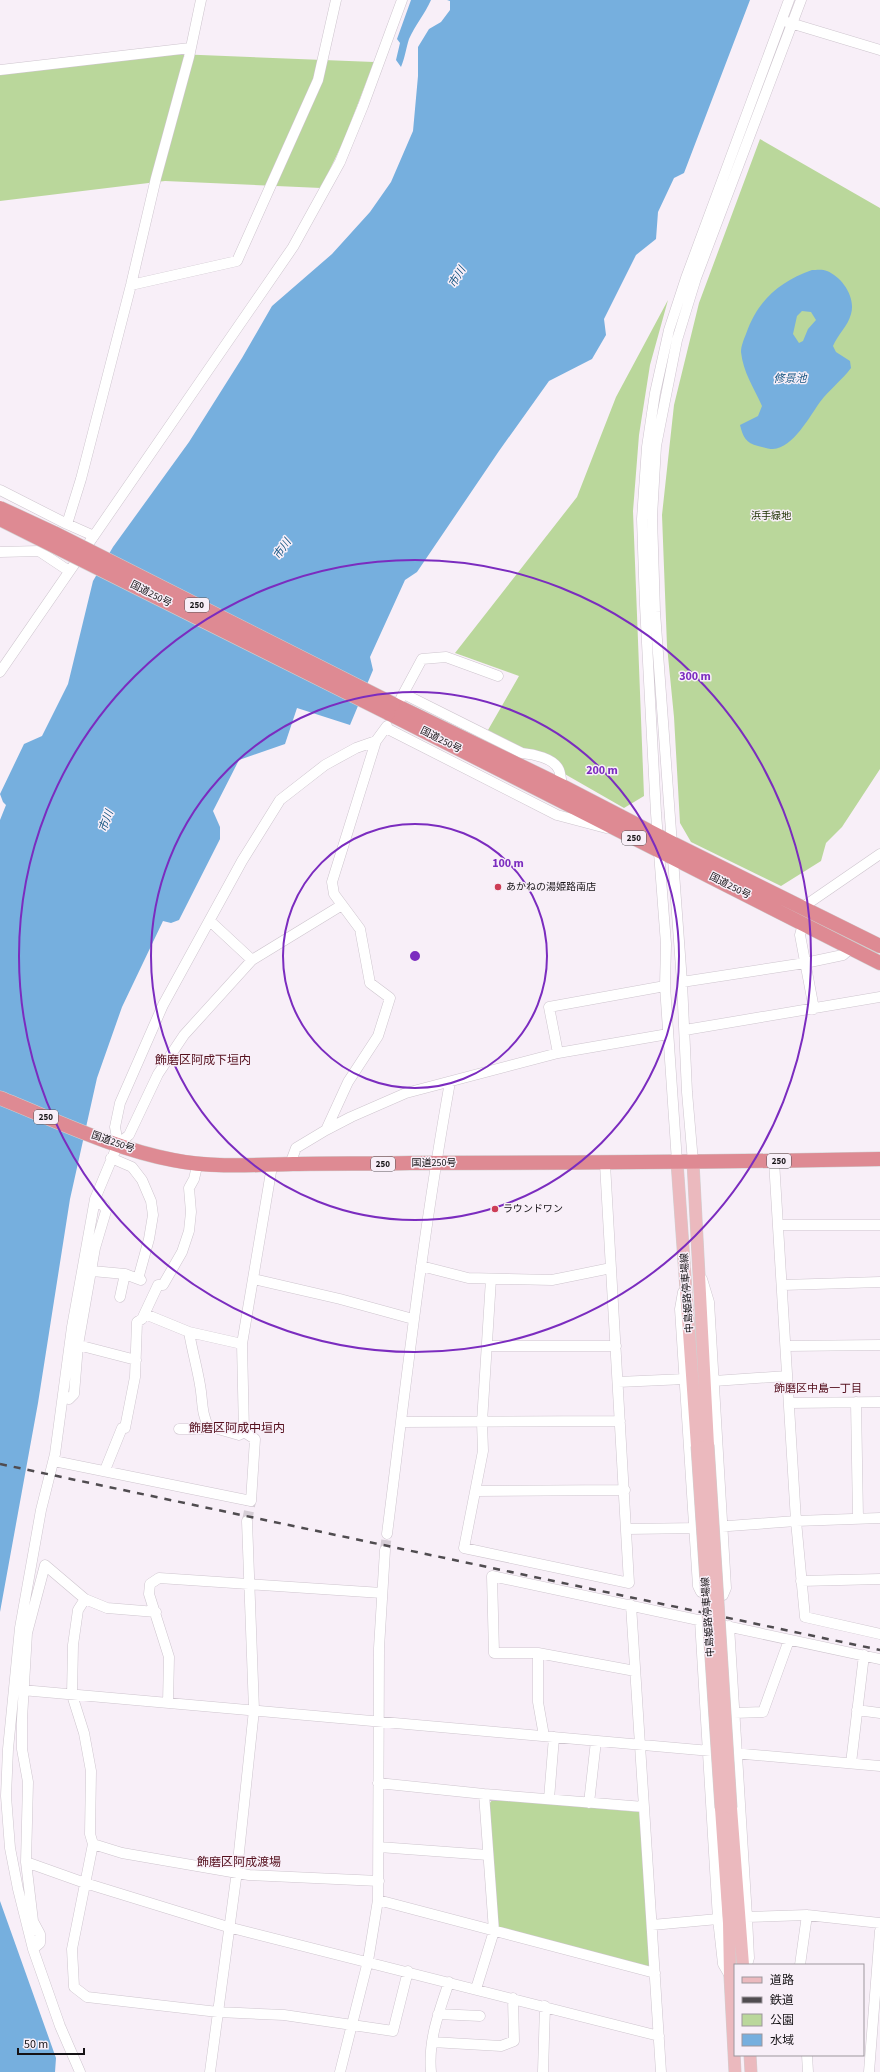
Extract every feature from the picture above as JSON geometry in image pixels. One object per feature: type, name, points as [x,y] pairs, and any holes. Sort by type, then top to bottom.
[{"type":"highway","name":"国道250号","points":[[0,508],[54,533],[658,850],[672,850],[803,907],[880,946]]},
{"type":"highway","name":"国道250号","points":[[0,519],[393,710],[562,786],[657,836],[672,850],[803,924],[880,963]]},
{"type":"highway","name":"国道250号","points":[[0,1098],[118,1144],[161,1157],[198,1162],[272,1166],[290,1164],[436,1163],[605,1164],[880,1159]]},
{"type":"main road","name":"中島姫路停車場線","points":[[678,1162],[686,1276],[702,1445],[726,1808],[730,1923],[730,1976],[734,2053]]},
{"type":"main road","name":"中島姫路停車場線","points":[[694,1162],[700,1269],[702,1445]]},
{"type":"main road","name":"中島姫路停車場線","points":[[726,1808],[743,1964]]},
{"type":"main road","name":"中島姫路停車場線","points":[[734,2056],[735,2072]]},
{"type":"main road","points":[[750,2056],[751,2072]]},
{"type":"street","points":[[67,524],[81,479],[131,285],[158,170],[201,0]]},
{"type":"street","points":[[131,285],[237,261],[318,80],[336,0]]},
{"type":"street","points":[[0,672],[293,246],[340,162],[363,106],[402,0]]},
{"type":"street","points":[[678,1162],[665,986],[666,944],[657,836],[647,447],[655,393],[669,330],[686,278],[789,0]]},
{"type":"street","points":[[694,1162],[687,1092],[682,982],[648,532],[656,446],[677,340],[696,278],[801,0]]},
{"type":"street","points":[[781,20],[880,50]]},
{"type":"street","points":[[0,70],[190,48]]},
{"type":"street","points":[[0,490],[94,536]]},
{"type":"street","points":[[0,552],[39,551],[69,571]]},
{"type":"street","points":[[326,1130],[348,1082],[378,1036],[390,998],[370,983],[360,929],[334,894],[332,882],[376,741],[422,659],[446,657],[498,676]]},
{"type":"street","points":[[118,1144],[116,1127],[120,1103],[163,1005],[242,861],[280,800],[325,765],[356,748],[376,741]]},
{"type":"street","points":[[803,907],[880,854]]},
{"type":"street","points":[[80,2072],[60,2026],[34,1949],[18,1889],[10,1848],[6,1796],[8,1749],[23,1630],[41,1510],[54,1461],[72,1327],[95,1199],[118,1144],[129,1135],[158,1074],[184,1035],[252,960],[342,905]]},
{"type":"street","points":[[210,921],[252,960]]},
{"type":"street","points":[[803,924],[800,935],[814,1009]]},
{"type":"street","points":[[682,982],[805,963],[843,955],[851,948]]},
{"type":"street","points":[[558,1053],[549,1007],[665,986]]},
{"type":"street","points":[[685,1030],[880,997]]},
{"type":"street","points":[[290,1164],[296,1148],[351,1116],[406,1093],[558,1053],[668,1034]]},
{"type":"street","points":[[387,1534],[413,1318],[436,1163],[450,1082]]},
{"type":"street","points":[[92,1271],[125,1274],[140,1280],[149,1239],[153,1215],[151,1200],[142,1180],[132,1167],[111,1158]]},
{"type":"street","points":[[774,1161],[783,1285],[796,1520],[804,1617],[880,1634]]},
{"type":"street","points":[[105,1470],[122,1428],[125,1428],[135,1377],[137,1322],[145,1314],[158,1284],[163,1285],[182,1252],[189,1230],[191,1212],[189,1188],[194,1179],[198,1162]]},
{"type":"street","points":[[491,1279],[488,1346],[482,1422],[483,1451],[464,1548],[629,1583],[625,1490],[605,1164]]},
{"type":"street","points":[[244,1432],[242,1344],[272,1166]]},
{"type":"street","points":[[63,1397],[69,1399],[74,1394],[80,1326],[92,1271],[95,1248],[106,1211],[104,1206],[95,1199]]},
{"type":"street","points":[[779,1225],[880,1225]]},
{"type":"street","points":[[421,1266],[468,1278],[552,1280],[611,1268]]},
{"type":"street","points":[[686,1276],[680,1309],[693,1528],[698,1586],[701,1592],[723,1595],[726,1588],[721,1526],[709,1302],[700,1269]]},
{"type":"street","points":[[120,1297],[125,1274]]},
{"type":"street","points":[[254,1279],[413,1318]]},
{"type":"street","points":[[783,1285],[880,1282]]},
{"type":"street","points":[[145,1314],[189,1332],[242,1344]]},
{"type":"street","points":[[189,1332],[201,1394],[202,1415],[209,1428]]},
{"type":"street","points":[[78,1345],[136,1360]]},
{"type":"street","points":[[786,1346],[880,1345]]},
{"type":"street","points":[[488,1346],[616,1346]]},
{"type":"street","points":[[714,1381],[787,1376]]},
{"type":"street","points":[[618,1382],[685,1379]]},
{"type":"street","points":[[856,1402],[858,1518]]},
{"type":"street","points":[[789,1403],[880,1402]]},
{"type":"street","points":[[401,1422],[620,1421]]},
{"type":"street","points":[[179,1429],[209,1428],[239,1435],[244,1432]]},
{"type":"street","points":[[54,1461],[105,1470],[251,1501],[255,1439],[244,1432]]},
{"type":"street","points":[[476,1491],[625,1490]]},
{"type":"street","points":[[627,1529],[693,1528],[796,1520],[880,1518]]},
{"type":"street","points":[[210,2072],[228,1927],[237,1871],[254,1710],[247,1521]]},
{"type":"street","points":[[340,2072],[368,1961],[378,1900],[379,1720],[382,1593],[385,1550]]},
{"type":"street","points":[[34,1949],[40,1943],[40,1934],[33,1921],[26,1862],[28,1782],[22,1749],[23,1630],[45,1565],[85,1599],[107,1608],[156,1612]]},
{"type":"street","points":[[635,1671],[538,1653],[494,1652],[492,1576],[789,1640],[880,1658]]},
{"type":"street","points":[[168,1703],[169,1656],[149,1594],[150,1584],[159,1578],[382,1593]]},
{"type":"street","points":[[801,1581],[880,1580]]},
{"type":"street","points":[[85,1599],[78,1610],[73,1645],[72,1695],[84,1733],[91,1771],[90,1834],[93,1844],[72,1949],[74,1987],[87,1997],[218,2012],[284,2015],[393,2031],[408,1971]]},
{"type":"street","points":[[631,1605],[661,2072]]},
{"type":"street","points":[[700,1620],[718,1919],[723,1964],[730,1976]]},
{"type":"street","points":[[729,1626],[734,1713],[738,1752],[747,1917],[749,1958],[747,1964]]},
{"type":"street","points":[[734,1713],[763,1712],[789,1640]]},
{"type":"street","points":[[538,1653],[538,1702],[549,1736],[549,1799]]},
{"type":"street","points":[[851,1763],[864,1655]]},
{"type":"street","points":[[22,1690],[379,1720],[880,1766]]},
{"type":"street","points":[[857,1710],[880,1713]]},
{"type":"street","points":[[590,1803],[596,1741]]},
{"type":"street","points":[[378,1782],[484,1794],[644,1807]]},
{"type":"street","points":[[476,1989],[494,1931],[484,1794]]},
{"type":"street","points":[[93,1844],[122,1853],[237,1871],[249,1875],[379,1881]]},
{"type":"street","points":[[379,1847],[488,1855]]},
{"type":"street","points":[[26,1862],[85,1883],[228,1927],[408,1971],[658,2036]]},
{"type":"street","points":[[378,1900],[654,1973]]},
{"type":"street","points":[[747,1917],[807,1914],[880,1922]]},
{"type":"street","points":[[800,1964],[807,1914]]},
{"type":"street","points":[[652,1925],[718,1919]]},
{"type":"street","points":[[869,2072],[867,2046],[880,1932]]},
{"type":"street","points":[[431,2072],[430,2056],[432,2042],[438,2014],[449,1982]]},
{"type":"street","points":[[432,2042],[501,2046],[514,2041],[513,1998]]},
{"type":"street","points":[[543,2072],[545,2006]]},
{"type":"street","points":[[438,2014],[480,2016]]},
{"type":"street","points":[[808,2056],[808,2072]]},
{"type":"green space","points":[[176,54],[374,62],[344,140],[321,188],[165,181],[0,201],[0,74]]},
{"type":"green space","name":"浜手緑地","points":[[760,139],[880,208],[880,769],[842,827],[826,843],[821,861],[781,886],[691,842],[680,823],[674,717],[667,646],[662,515],[674,405],[699,303]]},
{"type":"green space","points":[[668,300],[650,365],[639,435],[633,511],[644,796],[624,808],[488,730],[519,676],[455,653],[577,497],[616,397]]},
{"type":"green space","points":[[493,1799],[640,1812],[651,1964],[647,1967],[500,1928],[497,1922],[489,1804]]},
{"type":"water","points":[[411,0],[431,0],[409,39],[401,67],[396,60],[400,43],[397,39]]},
{"type":"water","name":"市川","points":[[447,0],[750,0],[684,173],[674,178],[658,212],[656,239],[636,255],[604,319],[606,335],[592,359],[549,381],[499,451],[417,572],[405,580],[370,657],[373,670],[350,725],[297,708],[285,744],[239,760],[213,811],[220,827],[220,839],[179,920],[171,923],[163,921],[122,1007],[97,1078],[70,1199],[38,1403],[0,1612],[0,820],[6,805],[0,794],[24,744],[42,736],[68,684],[93,581],[113,547],[189,442],[242,358],[272,306],[332,254],[370,212],[391,182],[413,131],[418,76],[418,47],[429,29],[441,22],[450,10],[450,1]]},
{"type":"water","name":"修景池","points":[[812,270],[825,270],[833,274],[843,283],[850,295],[852,308],[851,314],[848,322],[833,346],[836,352],[850,361],[851,368],[820,402],[806,423],[794,437],[780,447],[770,449],[758,446],[748,441],[741,429],[740,425],[758,416],[762,406],[749,380],[741,352],[751,322],[763,302],[789,280]],"holes":[[[802,311],[811,312],[816,320],[808,329],[803,341],[799,343],[793,334],[797,316]]]},
{"type":"water","points":[[0,1901],[56,2058],[55,2072],[0,2072]]},
{"type":"tunnel","points":[[247,1521],[251,1501]]},
{"type":"tunnel","points":[[385,1550],[387,1534]]},
{"type":"railway","points":[[0,1464],[880,1650]]},
{"type":"place","name":"あかねの湯姫路南店","points":[[498,887]]},
{"type":"place","name":"ラウンドワン","points":[[495,1209]]},
{"type":"district","name":"飾磨区阿成下垣内","points":[[203,1060]]},
{"type":"district","name":"飾磨区中島一丁目","points":[[818,1388]]},
{"type":"district","name":"飾磨区阿成中垣内","points":[[237,1428]]},
{"type":"district","name":"飾磨区阿成渡場","points":[[239,1862]]}]
